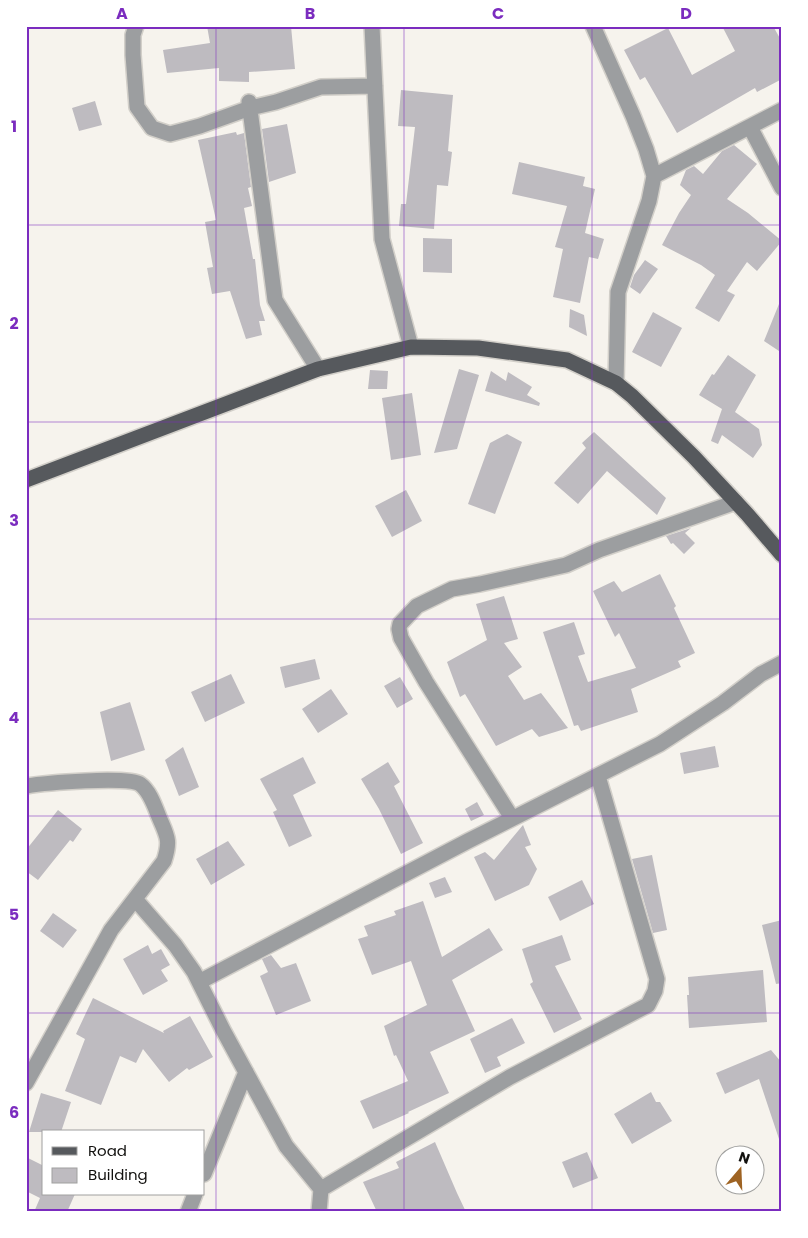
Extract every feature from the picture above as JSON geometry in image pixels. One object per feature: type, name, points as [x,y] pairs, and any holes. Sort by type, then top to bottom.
[{"type":"main road","points":[[26,480],[318,369],[411,347],[478,348],[567,360],[616,383],[632,396],[694,458],[736,502],[782,555]]},
{"type":"street","points":[[136,26],[133,35],[133,55],[137,107],[152,128],[170,134],[200,126],[249,105],[276,102],[321,87],[375,86]]},
{"type":"street","points":[[372,26],[382,239],[411,347]]},
{"type":"street","points":[[593,26],[633,116],[654,176],[649,201],[618,292],[616,383]]},
{"type":"street","points":[[249,105],[275,300],[318,369]]},
{"type":"street","points":[[654,176],[782,110]]},
{"type":"street","points":[[750,127],[782,188]]},
{"type":"street","points":[[512,818],[426,682],[401,638],[400,624],[417,606],[452,589],[566,565],[599,550],[736,502]]},
{"type":"street","points":[[199,982],[512,818],[660,744],[723,703],[761,674],[782,663]]},
{"type":"street","points":[[321,1189],[510,1077],[648,1005],[655,991],[657,979],[598,776]]},
{"type":"street","points":[[26,786],[53,782],[124,780],[140,784],[150,796],[168,839],[164,860],[111,930],[26,1083]]},
{"type":"street","points":[[135,899],[175,945],[194,972],[286,1146],[321,1189],[319,1212]]},
{"type":"street","points":[[205,1172],[246,1072]]},
{"type":"street","points":[[188,1212],[194,1196]]},
{"type":"building","points":[[207,26],[291,26],[295,69],[249,72],[249,82],[219,81],[219,68],[167,73],[163,50],[210,43]]},
{"type":"building","points":[[722,26],[773,26],[782,42],[782,79],[757,92],[755,88],[677,133],[645,77],[640,80],[624,50],[668,28],[692,75],[735,51]]},
{"type":"building","points":[[401,90],[453,95],[448,151],[452,152],[448,186],[437,185],[434,229],[399,226],[401,204],[406,204],[415,127],[398,126]]},
{"type":"building","points":[[95,101],[102,125],[79,131],[72,108]]},
{"type":"building","points":[[287,124],[296,173],[269,182],[262,129]]},
{"type":"building","points":[[236,132],[237,135],[244,133],[251,187],[248,188],[252,206],[244,208],[253,259],[255,259],[260,305],[265,321],[259,321],[262,335],[246,339],[230,291],[212,294],[207,268],[213,267],[205,222],[216,220],[198,140]]},
{"type":"building","points":[[734,145],[757,164],[727,199],[748,213],[782,241],[757,271],[747,262],[727,291],[735,295],[719,322],[695,308],[715,275],[701,265],[662,245],[691,195],[680,185],[686,170],[694,166],[703,174],[722,151]]},
{"type":"building","points":[[519,162],[585,177],[583,186],[595,189],[585,233],[604,239],[598,259],[589,257],[580,303],[553,297],[563,249],[555,247],[567,206],[512,194]]},
{"type":"building","points":[[423,238],[452,239],[452,273],[423,272]]},
{"type":"building","points":[[645,260],[658,269],[640,294],[630,287],[634,275]]},
{"type":"building","points":[[782,299],[782,353],[764,341]]},
{"type":"building","points":[[570,309],[584,315],[587,336],[569,327]]},
{"type":"building","points":[[653,312],[682,328],[661,367],[632,352]]},
{"type":"building","points":[[728,355],[756,375],[735,412],[759,429],[762,445],[753,458],[722,435],[718,444],[711,441],[722,409],[699,395],[712,374],[714,375]]},
{"type":"building","points":[[459,369],[479,375],[457,449],[434,453]]},
{"type":"building","points":[[370,370],[388,371],[387,389],[368,389]]},
{"type":"building","points":[[491,371],[506,381],[508,372],[532,387],[527,395],[540,403],[539,406],[485,391]]},
{"type":"building","points":[[412,393],[421,455],[391,460],[382,398]]},
{"type":"building","points":[[594,432],[666,498],[657,515],[607,471],[578,504],[554,483],[586,448],[582,443]]},
{"type":"building","points":[[507,434],[522,442],[495,514],[468,504],[490,443]]},
{"type":"building","points":[[406,490],[422,521],[392,537],[375,506]]},
{"type":"building","points":[[691,528],[685,533],[695,543],[684,554],[673,543],[671,544],[666,536]]},
{"type":"building","points":[[660,574],[676,606],[674,608],[695,653],[678,661],[681,667],[631,689],[638,712],[581,731],[578,725],[574,726],[543,632],[574,622],[585,654],[578,656],[588,682],[636,668],[619,633],[615,637],[593,591],[614,581],[622,592]]},
{"type":"building","points":[[504,596],[518,639],[504,643],[522,667],[508,676],[524,700],[541,693],[568,728],[539,737],[532,729],[496,746],[465,694],[460,697],[447,662],[487,640],[476,604]]},
{"type":"building","points":[[315,659],[320,679],[285,688],[280,667]]},
{"type":"building","points":[[231,674],[245,703],[205,722],[191,692]]},
{"type":"building","points":[[400,677],[413,699],[397,708],[384,686]]},
{"type":"building","points":[[331,689],[348,714],[318,733],[302,709]]},
{"type":"building","points":[[130,702],[145,750],[111,761],[100,712]]},
{"type":"building","points":[[715,746],[719,767],[684,774],[680,753]]},
{"type":"building","points":[[183,747],[199,787],[179,796],[165,760]]},
{"type":"building","points":[[303,757],[316,783],[293,795],[312,836],[289,847],[273,812],[277,810],[260,779]]},
{"type":"building","points":[[388,762],[400,782],[394,786],[423,843],[401,854],[379,809],[361,779]]},
{"type":"building","points":[[477,802],[484,815],[471,821],[465,809]]},
{"type":"building","points":[[58,810],[82,829],[73,842],[70,840],[38,880],[26,871],[26,850]]},
{"type":"building","points":[[523,825],[531,845],[525,847],[537,869],[529,885],[495,901],[474,857],[485,852],[494,860]]},
{"type":"building","points":[[228,841],[245,865],[211,885],[196,859]]},
{"type":"building","points":[[652,855],[667,930],[653,933],[632,859]]},
{"type":"building","points":[[445,877],[452,892],[435,898],[429,883]]},
{"type":"building","points":[[582,880],[594,904],[560,921],[548,897]]},
{"type":"building","points":[[423,901],[442,957],[489,928],[503,950],[452,980],[475,1031],[430,1052],[449,1093],[373,1129],[360,1101],[408,1081],[396,1055],[394,1056],[384,1026],[427,1005],[411,961],[372,975],[358,939],[368,936],[364,926],[396,915],[394,911]]},
{"type":"building","points":[[53,913],[77,930],[63,948],[40,931]]},
{"type":"building","points":[[782,920],[782,983],[776,984],[762,925]]},
{"type":"building","points":[[562,935],[571,960],[555,966],[582,1019],[554,1033],[530,984],[533,982],[522,949]]},
{"type":"building","points":[[148,945],[152,954],[161,949],[170,965],[161,970],[168,981],[143,995],[123,959]]},
{"type":"building","points":[[271,955],[281,968],[296,963],[311,1001],[276,1015],[260,976],[268,972],[262,959]]},
{"type":"building","points":[[763,970],[767,1022],[689,1028],[688,977]]},
{"type":"building","points":[[93,998],[164,1033],[163,1031],[190,1016],[213,1057],[189,1070],[187,1068],[169,1082],[143,1049],[136,1063],[120,1056],[101,1105],[65,1091],[85,1039],[76,1034]]},
{"type":"building","points":[[512,1018],[525,1043],[497,1057],[501,1066],[485,1073],[470,1039]]},
{"type":"building","points":[[771,1050],[782,1063],[782,1138],[779,1139],[759,1079],[725,1094],[716,1073]]},
{"type":"building","points":[[651,1092],[656,1102],[660,1102],[672,1121],[632,1144],[614,1114]]},
{"type":"building","points":[[41,1093],[71,1102],[62,1130],[29,1132]]},
{"type":"building","points":[[435,1142],[466,1212],[377,1212],[363,1182],[399,1168],[396,1162]]},
{"type":"building","points":[[587,1152],[598,1178],[573,1188],[562,1162]]},
{"type":"building","points":[[26,1157],[42,1165],[42,1196],[74,1196],[67,1212],[34,1212],[40,1198],[26,1191]]}]
